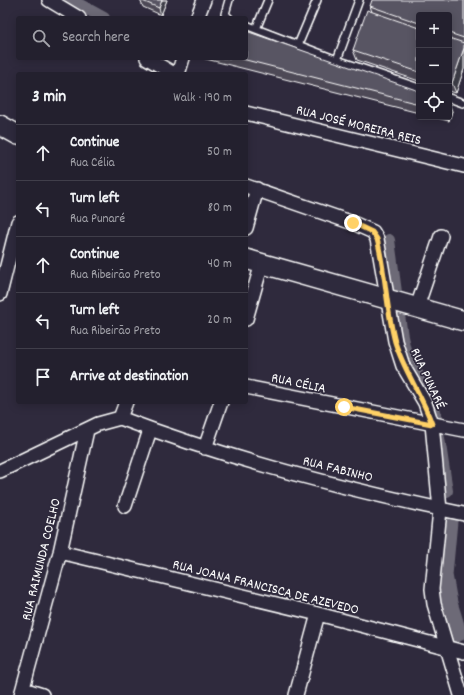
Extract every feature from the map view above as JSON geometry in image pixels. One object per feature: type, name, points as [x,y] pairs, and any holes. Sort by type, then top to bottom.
[{"type":"street","points":[[49,0],[76,16]]},
{"type":"street","points":[[198,16],[204,0]]},
{"type":"street","points":[[150,60],[171,72]]},
{"type":"street","points":[[179,72],[183,60]]},
{"type":"street","name":"RUA JOSÉ MOREIRA REIS","points":[[248,113],[464,166]]},
{"type":"street","points":[[0,124],[16,134]]},
{"type":"street","points":[[248,212],[251,187]]},
{"type":"street","name":"RUA PUNARÉ","points":[[251,187],[372,232],[377,239],[399,302],[395,341],[403,366],[425,404],[432,424],[440,510],[432,589],[434,604],[462,695]]},
{"type":"street","points":[[0,294],[16,230]]},
{"type":"street","points":[[399,302],[441,236]]},
{"type":"street","points":[[248,304],[254,261],[464,321]]},
{"type":"street","name":"RUA CÉLIA","points":[[248,387],[464,430]]},
{"type":"street","points":[[0,471],[98,424],[120,418],[125,404]]},
{"type":"street","points":[[205,448],[219,404]]},
{"type":"street","name":"RUA FABINHO","points":[[120,418],[150,430],[205,448],[330,483],[440,510],[464,514]]},
{"type":"street","name":"RUA RAIMUNDA COELHO","points":[[22,692],[60,552],[87,430]]},
{"type":"street","points":[[124,506],[150,430]]},
{"type":"street","name":"RUA JOANA FRANCISCA DE AZEVEDO","points":[[60,552],[318,614],[464,652]]},
{"type":"street","points":[[296,695],[318,614]]},
{"type":"street","points":[[22,692],[42,695]]},
{"type":"lane","points":[[226,16],[225,14],[229,0]]},
{"type":"lane","points":[[256,29],[268,0]]},
{"type":"lane","points":[[298,45],[317,0]]},
{"type":"lane","points":[[337,60],[359,0]]},
{"type":"lane","points":[[248,26],[337,60],[416,87]]},
{"type":"lane","points":[[452,99],[463,103]]},
{"type":"building","points":[[140,0],[162,0],[159,8]]},
{"type":"building","points":[[372,0],[464,0],[464,38],[452,34],[452,12],[416,12],[416,22],[370,6]]},
{"type":"building","points":[[367,10],[416,27],[416,71],[353,50]]},
{"type":"building","points":[[248,32],[416,90],[416,103],[246,60],[248,60]]},
{"type":"building","points":[[452,39],[464,43],[464,48],[452,83]]},
{"type":"waterway","points":[[71,0],[100,16]]},
{"type":"waterway","points":[[389,240],[402,337],[406,354],[430,396],[436,415]]},
{"type":"waterway","points":[[439,438],[447,491]]},
{"type":"waterway","points":[[447,521],[442,575],[447,603],[456,632]]},
{"type":"route","points":[[344,407],[432,424],[425,404],[403,366],[395,341],[390,317],[381,252],[376,236],[372,232],[353,223]]}]
